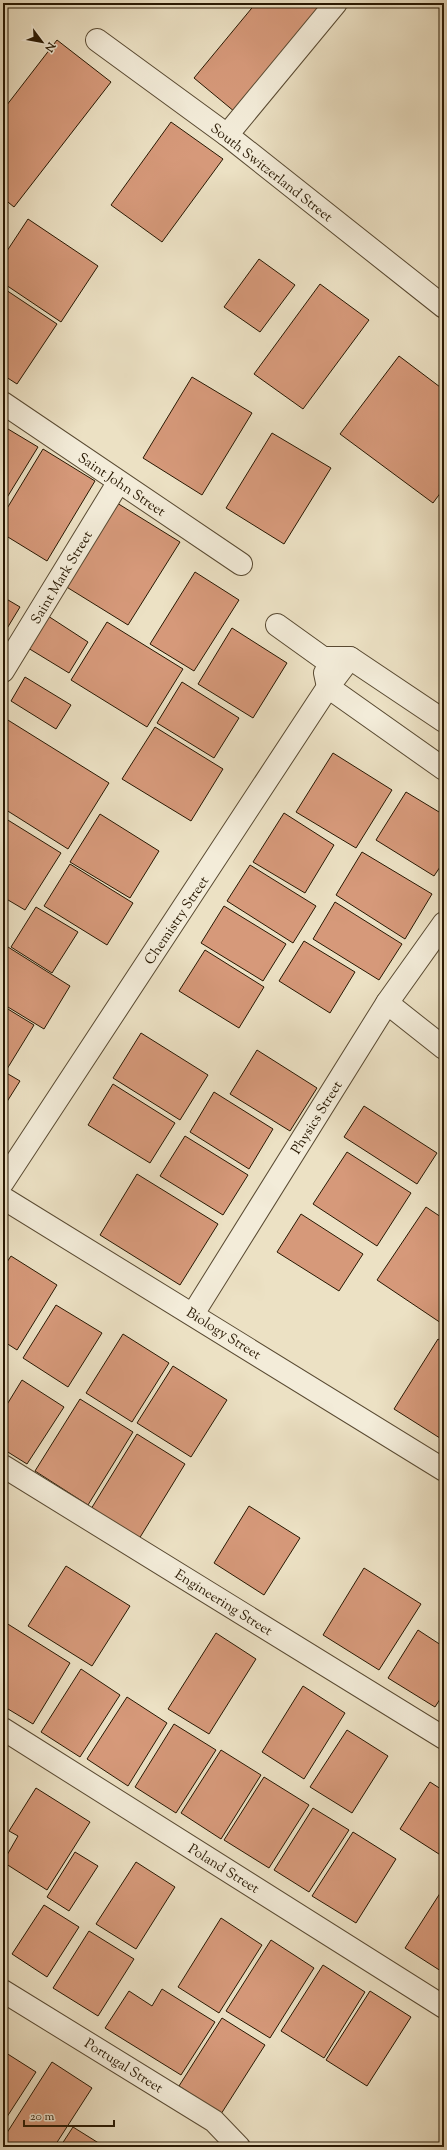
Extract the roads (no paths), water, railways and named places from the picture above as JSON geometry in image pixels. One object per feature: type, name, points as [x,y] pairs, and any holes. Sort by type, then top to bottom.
[{"type":"street","points":[[227,135],[336,3]]},
{"type":"street","name":"South Switzerland Street","points":[[97,40],[227,135],[444,307]]},
{"type":"street","name":"Saint John Street","points":[[3,403],[118,483],[241,564]]},
{"type":"street","name":"Saint Mark Street","points":[[3,671],[118,483]]},
{"type":"street","points":[[277,625],[323,658],[350,658],[444,721]]},
{"type":"street","points":[[323,658],[328,688],[444,769]]},
{"type":"street","name":"Chemistry Street","points":[[3,1182],[328,688],[350,658]]},
{"type":"street","name":"Physics Street","points":[[193,1314],[387,1003],[444,923]]},
{"type":"street","points":[[387,1003],[444,1048]]},
{"type":"street","name":"Biology Street","points":[[3,1198],[444,1470]]},
{"type":"street","name":"Engineering Street","points":[[3,1466],[444,1738]]},
{"type":"street","name":"Poland Street","points":[[3,1729],[444,2007]]},
{"type":"street","name":"Portugal Street","points":[[3,1991],[214,2121],[239,2147]]}]
